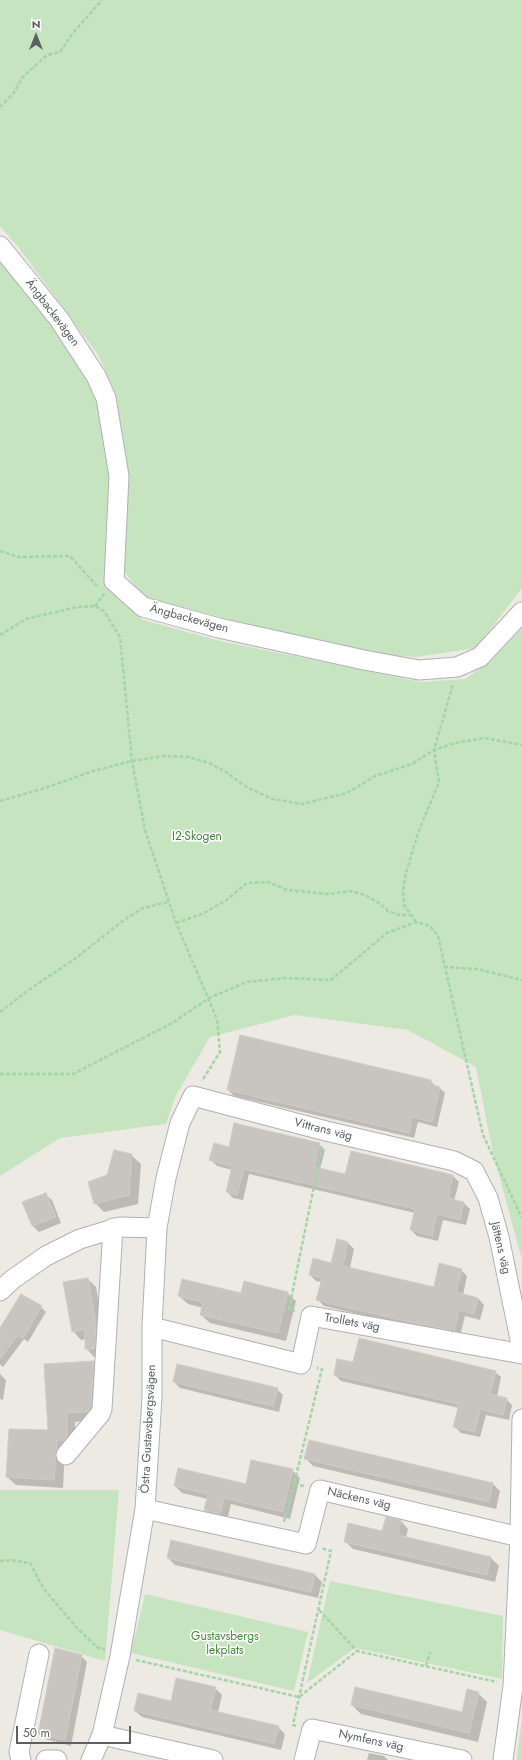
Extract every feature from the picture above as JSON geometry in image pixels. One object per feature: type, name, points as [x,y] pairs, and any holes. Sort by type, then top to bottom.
[{"type":"street","name":"Ängbackevägen","points":[[0,246],[59,319],[96,376],[106,398],[119,476],[114,581],[143,607],[219,628],[364,660],[419,670],[457,667],[480,657],[522,612]]},
{"type":"street","name":"Vittrans väg","points":[[193,1096],[326,1131],[454,1162]]},
{"type":"street","name":"Östra Gustavsbergsvägen","points":[[91,1760],[102,1735],[120,1656],[145,1509],[152,1397],[152,1327],[157,1228],[166,1178],[180,1123],[193,1096]]},
{"type":"street","name":"Jättens väg","points":[[454,1162],[474,1171],[488,1198],[499,1237],[522,1349]]},
{"type":"street","points":[[0,1292],[13,1278],[46,1256],[80,1239],[113,1228],[157,1228]]},
{"type":"street","points":[[66,1455],[102,1410],[113,1228]]},
{"type":"street","name":"Trollets väg","points":[[301,1364],[311,1316],[522,1354]]},
{"type":"street","points":[[152,1327],[301,1364]]},
{"type":"street","points":[[503,1760],[513,1686],[520,1537],[522,1419]]},
{"type":"street","name":"Näckens väg","points":[[306,1544],[320,1490],[520,1537]]},
{"type":"street","points":[[145,1509],[306,1544]]},
{"type":"street","points":[[21,1760],[19,1752],[39,1654]]},
{"type":"street","points":[[304,1760],[312,1729]]},
{"type":"street","name":"Nymfens väg","points":[[312,1729],[462,1760]]},
{"type":"street","points":[[102,1735],[213,1760]]},
{"type":"street","points":[[46,1760],[57,1760]]},
{"type":"path","points":[[0,107],[13,94],[22,78],[47,55],[60,52],[73,33],[102,0]]},
{"type":"path","points":[[0,551],[18,557],[70,556],[104,594],[95,606]]},
{"type":"path","points":[[0,635],[26,619],[70,608],[95,606],[104,611],[120,637],[132,761],[145,830],[168,902],[217,1019],[220,1052],[193,1096]]},
{"type":"path","points":[[416,922],[404,905],[406,873],[418,834],[439,782],[434,750],[457,667]]},
{"type":"path","points":[[0,801],[45,788],[93,771],[132,761],[164,756],[189,757],[209,763],[226,772],[248,788],[272,799],[302,804],[347,793],[375,776],[412,764],[434,750],[455,743],[485,738],[522,745]]},
{"type":"path","points":[[176,923],[202,914],[225,901],[247,883],[268,882],[287,890],[328,894],[351,891],[365,895],[379,903],[388,911],[399,915],[411,915]]},
{"type":"path","points":[[0,1012],[30,989],[76,958],[124,920],[143,908],[168,902]]},
{"type":"path","points":[[0,1074],[73,1074],[174,1022],[208,998],[247,982],[285,978],[331,980],[387,932],[416,922],[430,926],[438,936],[483,1135],[522,1218]]},
{"type":"path","points":[[444,967],[477,969],[522,980]]},
{"type":"path","points":[[311,1316],[288,1309],[326,1131]]},
{"type":"path","points":[[280,1539],[322,1369],[301,1364]]},
{"type":"path","points":[[294,1484],[320,1490]]},
{"type":"path","points":[[306,1544],[331,1551],[293,1725],[312,1729]]},
{"type":"path","points":[[0,1561],[11,1560],[30,1563],[44,1588],[77,1628],[97,1647],[120,1656],[299,1697]]},
{"type":"path","points":[[318,1610],[356,1651],[513,1686]]},
{"type":"path","points":[[299,1697],[356,1651]]},
{"type":"path","points":[[426,1666],[430,1652]]},
{"type":"green space","points":[[0,0],[522,0],[522,588],[476,648],[416,657],[368,654],[144,598],[123,570],[126,474],[117,398],[99,356],[19,248],[0,226]]},
{"type":"green space","name":"I2-Skogen","points":[[0,263],[52,326],[85,374],[97,399],[109,475],[105,583],[143,620],[220,641],[421,682],[465,679],[491,661],[522,628],[522,1260],[492,1149],[476,1067],[408,1030],[295,1015],[210,1037],[175,1097],[166,1124],[60,1138],[0,1176]]},
{"type":"green space","points":[[0,1490],[119,1490],[105,1661],[0,1630]]},
{"type":"green space","points":[[330,1581],[503,1616],[502,1679],[355,1648],[307,1683]]},
{"type":"green space","name":"Gustavsbergs lekplats","points":[[145,1594],[308,1632],[294,1691],[131,1653]]},
{"type":"green space","points":[[522,1718],[522,1760],[517,1760],[517,1755]]},
{"type":"building","points":[[240,1035],[431,1080],[430,1084],[440,1087],[432,1122],[412,1117],[409,1133],[227,1090]]},
{"type":"building","points":[[234,1123],[320,1143],[314,1167],[345,1174],[351,1151],[453,1175],[448,1198],[464,1202],[460,1220],[437,1214],[432,1236],[410,1230],[415,1209],[244,1169],[237,1195],[226,1192],[232,1166],[209,1160],[214,1143],[229,1147]]},
{"type":"building","points":[[114,1150],[132,1154],[129,1195],[94,1204],[88,1182],[107,1175]]},
{"type":"building","points":[[46,1193],[56,1217],[32,1226],[22,1202]]},
{"type":"building","points":[[337,1239],[348,1242],[343,1266],[434,1287],[439,1263],[462,1269],[456,1292],[478,1298],[474,1314],[459,1310],[454,1331],[316,1300],[322,1278],[309,1275],[313,1258],[331,1263]]},
{"type":"building","points":[[88,1278],[96,1324],[95,1349],[85,1349],[85,1329],[72,1332],[63,1282]]},
{"type":"building","points":[[182,1279],[241,1293],[244,1281],[288,1292],[278,1333],[200,1315],[203,1302],[178,1296]]},
{"type":"building","points":[[21,1294],[42,1306],[23,1338],[18,1335],[0,1359],[0,1328]]},
{"type":"building","points":[[359,1338],[496,1371],[490,1394],[507,1398],[503,1415],[480,1409],[475,1432],[453,1427],[459,1404],[334,1375],[337,1359],[353,1362]]},
{"type":"building","points":[[94,1361],[91,1407],[87,1412],[67,1413],[67,1437],[64,1440],[57,1440],[54,1480],[6,1477],[9,1429],[48,1430],[44,1364]]},
{"type":"building","points":[[177,1364],[278,1388],[273,1406],[173,1382]]},
{"type":"building","points":[[309,1440],[493,1483],[489,1502],[304,1459]]},
{"type":"building","points":[[251,1460],[293,1469],[283,1512],[224,1498],[220,1514],[204,1510],[208,1494],[174,1486],[178,1468],[246,1484]]},
{"type":"building","points":[[386,1517],[401,1520],[398,1535],[491,1557],[487,1575],[344,1542],[348,1523],[382,1531]]},
{"type":"building","points":[[171,1540],[315,1574],[311,1592],[167,1558]]},
{"type":"building","points":[[55,1648],[82,1655],[65,1740],[38,1734]]},
{"type":"building","points":[[176,1678],[216,1687],[210,1710],[279,1726],[274,1744],[134,1711],[138,1693],[171,1701]]},
{"type":"building","points":[[355,1687],[462,1712],[467,1689],[479,1692],[469,1733],[351,1705]]}]
